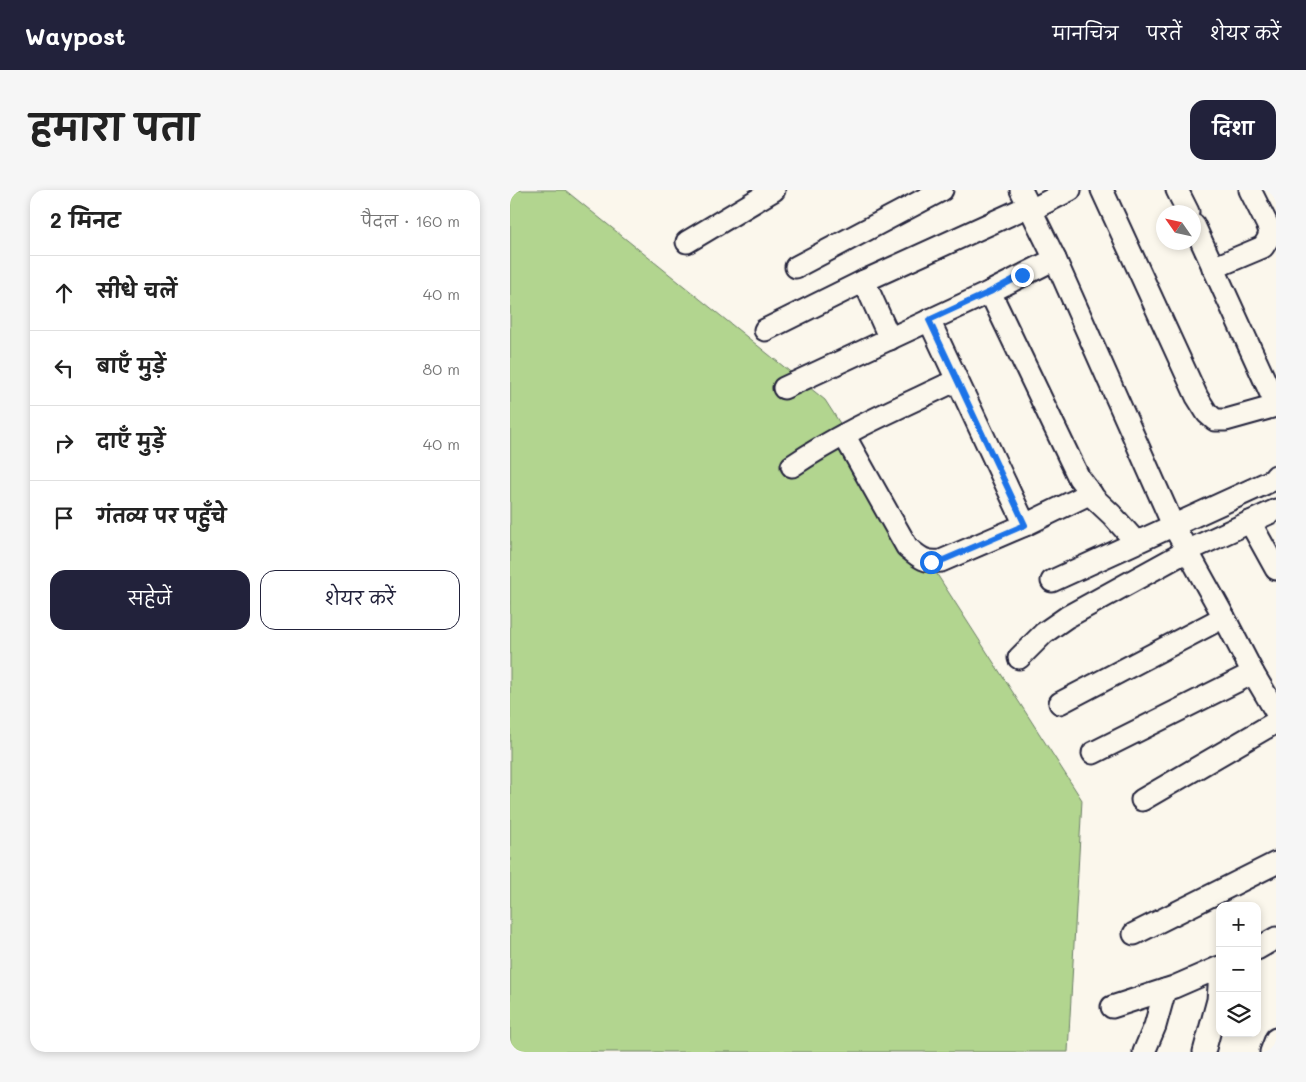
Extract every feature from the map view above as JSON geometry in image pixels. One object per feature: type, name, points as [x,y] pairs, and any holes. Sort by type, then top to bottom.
[{"type":"street","points":[[796,267],[942,190]]},
{"type":"street","points":[[765,330],[1026,201],[1070,190]]},
{"type":"street","points":[[1102,190],[1197,398],[1207,413],[1215,420],[1226,420],[1276,405],[1201,241]]},
{"type":"street","points":[[1177,190],[1184,205]]},
{"type":"street","points":[[1213,268],[1262,247],[1268,239],[1270,232],[1268,226],[1250,190]]},
{"type":"street","points":[[687,242],[766,192]]},
{"type":"street","points":[[1026,201],[1054,259],[1173,525],[1253,674],[1276,712]]},
{"type":"street","points":[[784,388],[990,292],[1054,259]]},
{"type":"street","points":[[864,281],[890,339]]},
{"type":"street","points":[[990,292],[1079,478],[1136,542]]},
{"type":"street","points":[[929,320],[1025,525]]},
{"type":"street","points":[[792,466],[844,435],[956,380]]},
{"type":"street","points":[[844,435],[907,547],[920,558],[931,562],[941,561],[1025,525],[1091,493]]},
{"type":"street","points":[[1052,581],[1272,480],[1276,476]]},
{"type":"street","points":[[1019,658],[1044,633],[1067,617],[1187,551],[1276,510]]},
{"type":"street","points":[[1250,522],[1276,569]]},
{"type":"street","points":[[1060,703],[1224,617]]},
{"type":"street","points":[[1093,753],[1253,674]]},
{"type":"street","points":[[1142,800],[1276,722]]},
{"type":"street","points":[[1134,934],[1276,864]]},
{"type":"street","points":[[1259,947],[1276,938]]},
{"type":"street","points":[[1112,1007],[1165,990],[1216,969]]},
{"type":"street","points":[[1144,1052],[1155,1026],[1165,990]]},
{"type":"street","points":[[1204,1052],[1219,992]]},
{"type":"street","points":[[1271,1052],[1276,1039]]},
{"type":"green space","points":[[510,190],[565,190],[825,400],[1082,800],[1068,1052],[510,1052]]},
{"type":"route","points":[[931,562],[941,561],[1025,525],[929,320],[1022,275]]}]
